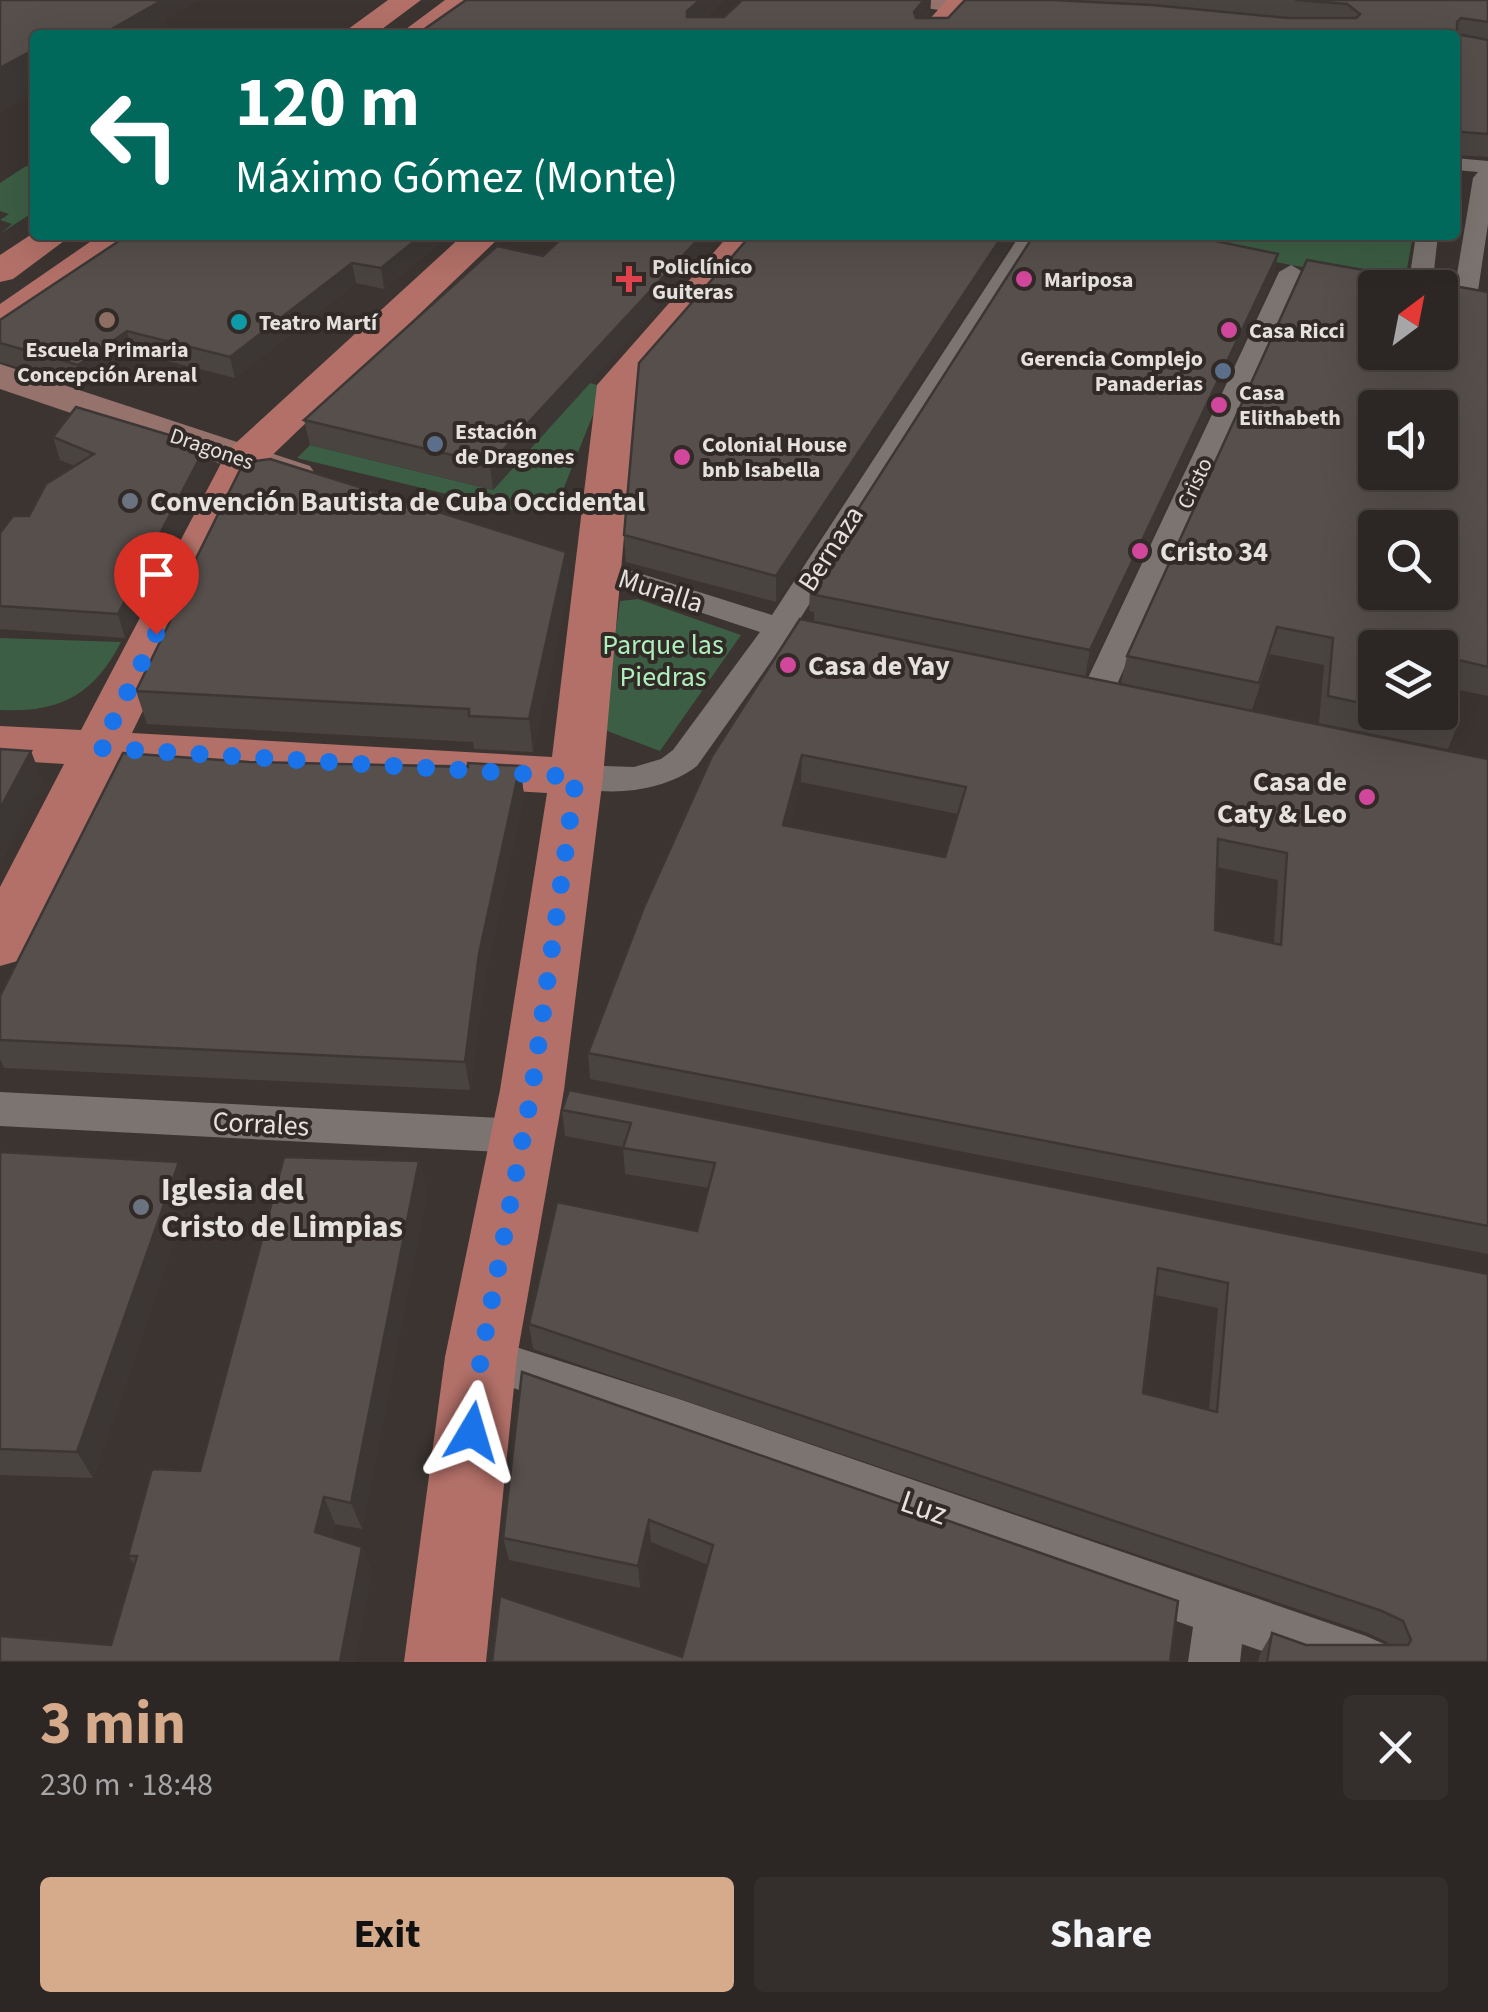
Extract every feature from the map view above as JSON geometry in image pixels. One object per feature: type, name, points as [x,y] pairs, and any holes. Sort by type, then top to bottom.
[{"type":"main road","points":[[362,30],[407,0]]},
{"type":"main road","points":[[420,30],[464,0]]},
{"type":"main road","points":[[923,0],[965,5]]},
{"type":"main road","points":[[936,30],[965,5]]},
{"type":"main road","points":[[0,271],[46,240]]},
{"type":"main road","points":[[0,321],[117,240]]},
{"type":"main road","points":[[0,944],[243,459],[479,240]]},
{"type":"main road","points":[[445,1662],[481,1357],[541,1108],[576,777],[579,563],[617,385],[744,240]]},
{"type":"main road","name":"Dragones","points":[[0,376],[336,488]]},
{"type":"main road","points":[[9,743],[67,728],[125,696]]},
{"type":"main road","points":[[9,743],[576,777]]},
{"type":"street","points":[[1460,165],[1488,171],[1474,213],[1464,304]]},
{"type":"street","name":"Bernaza","points":[[576,777],[647,779],[670,772],[685,758],[779,628],[1028,240]]},
{"type":"street","points":[[1422,270],[1426,240]]},
{"type":"street","name":"Cristo","points":[[1096,694],[1291,272]]},
{"type":"street","name":"Muralla","points":[[579,563],[779,628],[872,648]]},
{"type":"street","points":[[1059,686],[1136,702]]},
{"type":"street","name":"Corrales","points":[[0,1109],[541,1108]]},
{"type":"street","name":"Luz","points":[[481,1357],[679,1421],[1366,1662]]},
{"type":"street","points":[[1214,1662],[1221,1610]]},
{"type":"green space","points":[[30,167],[30,214],[0,234],[12,224],[0,220],[9,214],[0,211],[0,183]]},
{"type":"green space","points":[[1158,240],[1412,240],[1407,270],[1358,270],[1358,277]]},
{"type":"green space","points":[[590,383],[604,387],[559,500],[542,510],[526,513],[297,458],[310,445],[493,490]]},
{"type":"green space","name":"Parque las Piedras","points":[[638,599],[741,635],[660,751],[602,729],[620,601]]},
{"type":"green space","points":[[0,638],[121,642],[99,675],[73,697],[40,708],[0,710]]},
{"type":"building","points":[[0,0],[161,1],[110,30],[30,30],[30,52],[0,68]]},
{"type":"building","points":[[466,0],[700,0],[687,11],[687,17],[724,17],[742,0],[924,0],[914,12],[916,18],[948,18],[965,0],[1053,0],[1288,18],[1356,18],[1360,14],[1347,4],[1295,0],[1488,0],[1488,22],[1461,18],[1457,30],[423,30]]},
{"type":"building","points":[[1460,35],[1488,40],[1488,134],[1462,132]]},
{"type":"building","points":[[120,240],[416,240],[381,268],[352,263],[230,357],[127,331],[78,365],[0,343],[0,320]]},
{"type":"building","points":[[560,240],[697,240],[490,464],[304,420],[497,246],[543,256]]},
{"type":"building","points":[[747,240],[1000,240],[776,576],[624,535],[639,363]]},
{"type":"building","points":[[1031,240],[1211,240],[1278,254],[1090,650],[815,595],[820,587],[810,584]]},
{"type":"building","points":[[1307,260],[1364,270],[1358,270],[1358,370],[1458,370],[1458,287],[1488,292],[1488,667],[1459,660],[1459,722],[1458,630],[1358,630],[1358,702],[1328,696],[1333,638],[1277,627],[1259,683],[1127,656]]},
{"type":"building","points":[[76,407],[206,446],[118,614],[0,606],[0,533],[13,516],[29,516],[46,484],[94,454],[53,437]]},
{"type":"building","points":[[270,459],[566,552],[529,719],[469,716],[469,709],[136,691],[176,609],[171,609],[240,470],[249,462]]},
{"type":"building","points":[[800,619],[1488,759],[1488,1226],[588,1053],[644,907],[712,756]],"holes":[[[802,755],[966,787],[945,857],[783,825]],[[1218,839],[1287,853],[1281,945],[1215,930]]]},
{"type":"building","points":[[0,749],[31,751],[0,809]]},
{"type":"building","points":[[123,753],[249,762],[520,766],[479,954],[465,1062],[0,1040],[0,996]]},
{"type":"building","points":[[569,1090],[1488,1274],[1488,1662],[1267,1662],[1272,1633],[1306,1645],[1408,1645],[1411,1640],[1403,1621],[1382,1611],[529,1324],[557,1202],[697,1231],[715,1163],[623,1148],[631,1123],[562,1110]],"holes":[[[1158,1268],[1228,1283],[1217,1412],[1143,1393]]]},
{"type":"building","points":[[0,1152],[179,1162],[77,1452],[0,1449]]},
{"type":"building","points":[[284,1157],[419,1161],[351,1503],[324,1497],[315,1532],[362,1547],[340,1662],[0,1662],[0,1636],[111,1645],[137,1556],[128,1556],[152,1469],[200,1471]]},
{"type":"building","points":[[522,1372],[1178,1601],[1170,1662],[492,1662],[500,1596],[682,1657],[713,1545],[649,1520],[638,1566],[503,1538]]},
{"type":"place","name":"Policlínico Guiteras","points":[[629,279]]},
{"type":"place","name":"Mariposa","points":[[1024,279]]},
{"type":"place","name":"Escuela Primaria Concepción Arenal","points":[[107,320]]},
{"type":"place","name":"Teatro Martí","points":[[239,322]]},
{"type":"place","name":"Casa Ricci","points":[[1229,330]]},
{"type":"place","name":"Gerencia Complejo Panaderias","points":[[1223,371]]},
{"type":"place","name":"Casa Elithabeth","points":[[1219,405]]},
{"type":"place","name":"Estación de Dragones","points":[[435,444]]},
{"type":"place","name":"Colonial House bnb Isabella","points":[[682,457]]},
{"type":"place","name":"Convención Bautista de Cuba Occidental","points":[[130,501]]},
{"type":"place","name":"Cristo 34","points":[[1140,551]]},
{"type":"place","name":"Casa de Yay","points":[[788,665]]},
{"type":"place","name":"Casa de Caty & Leo","points":[[1367,797]]},
{"type":"place","name":"Iglesia del Cristo de Limpias","points":[[141,1207]]},
{"type":"route","points":[[156,634],[100,748],[576,777],[532,1090],[481,1357],[472,1432]]}]
